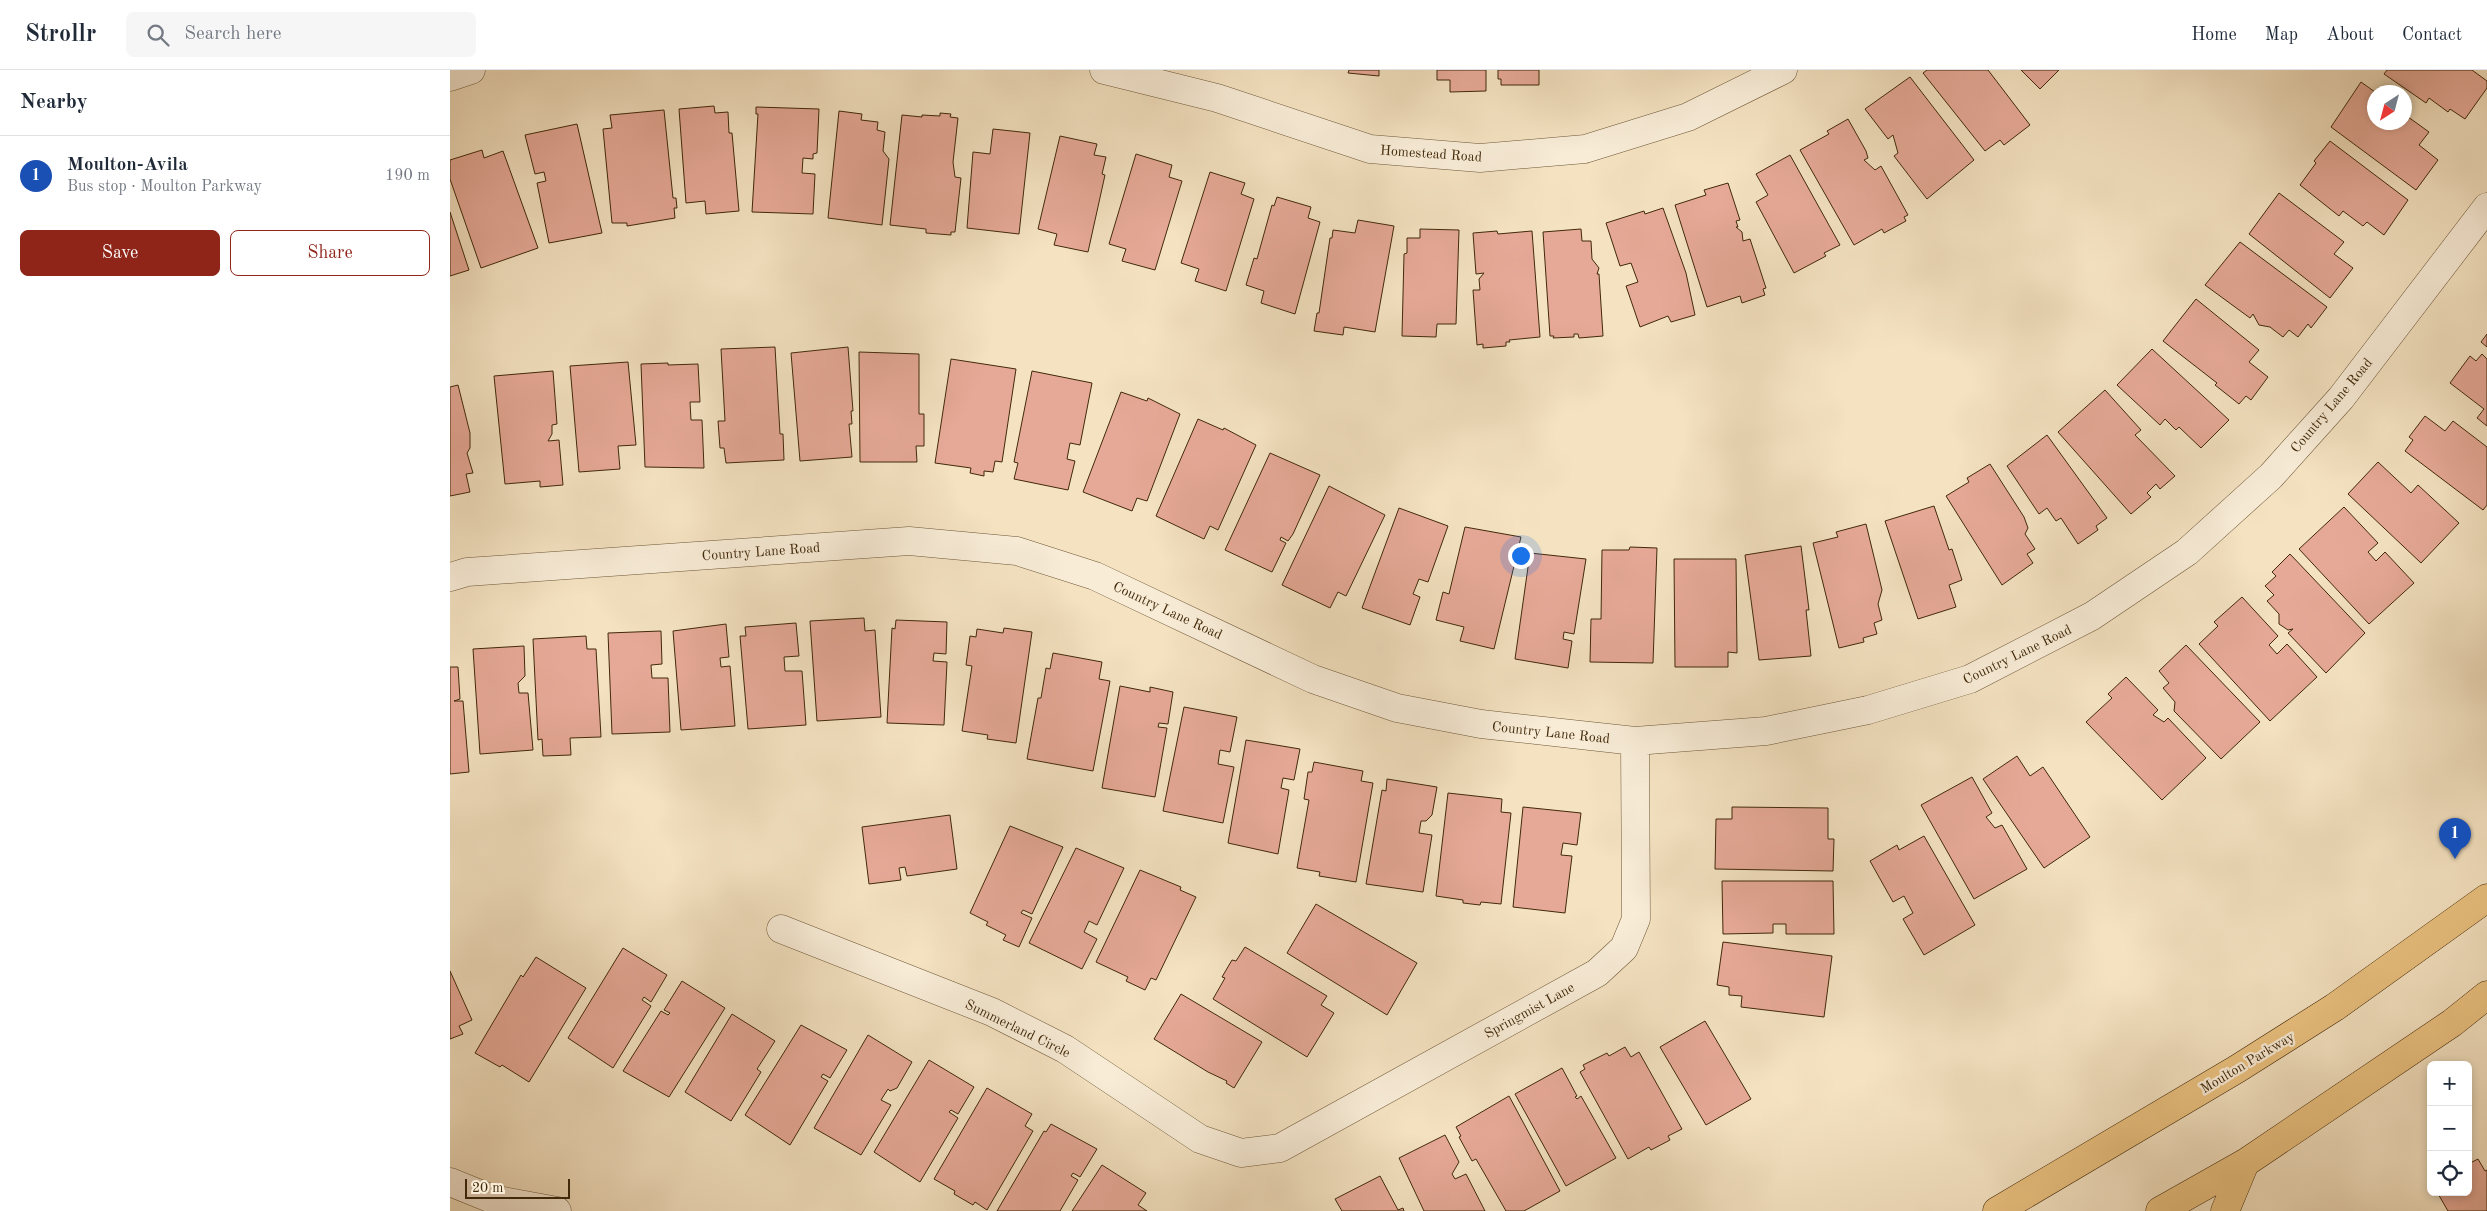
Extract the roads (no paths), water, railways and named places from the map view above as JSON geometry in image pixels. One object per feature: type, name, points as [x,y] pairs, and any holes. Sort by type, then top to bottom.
[{"type":"main road","name":"Moulton Parkway","points":[[1997,1211],[2236,1069],[2335,1007],[2487,898]]},
{"type":"main road","points":[[2160,1211],[2245,1163],[2444,1028],[2487,995]]},
{"type":"main road","points":[[2226,1211],[2245,1163]]},
{"type":"street","points":[[450,77],[471,70]]},
{"type":"street","name":"Homestead Road","points":[[1104,70],[1217,98],[1370,149],[1480,158],[1586,148],[1688,117],[1783,70]]},
{"type":"street","name":"Country Lane Road","points":[[450,577],[467,572],[909,541],[1017,550],[1095,576],[1313,679],[1397,708],[1481,724],[1635,741],[1766,731],[1868,710],[1970,679],[2092,616],[2187,552],[2271,476],[2341,398],[2487,207]]},
{"type":"street","name":"Springmist Lane","points":[[1241,1153],[1280,1148],[1597,972],[1624,948],[1636,918],[1635,741]]},
{"type":"street","name":"Summerland Circle","points":[[781,929],[992,1012],[1065,1049],[1200,1139],[1241,1153]]},
{"type":"street","points":[[450,1182],[492,1199],[557,1211]]},
{"type":"place","name":"Moulton-Avila","points":[[2455,859]]}]
